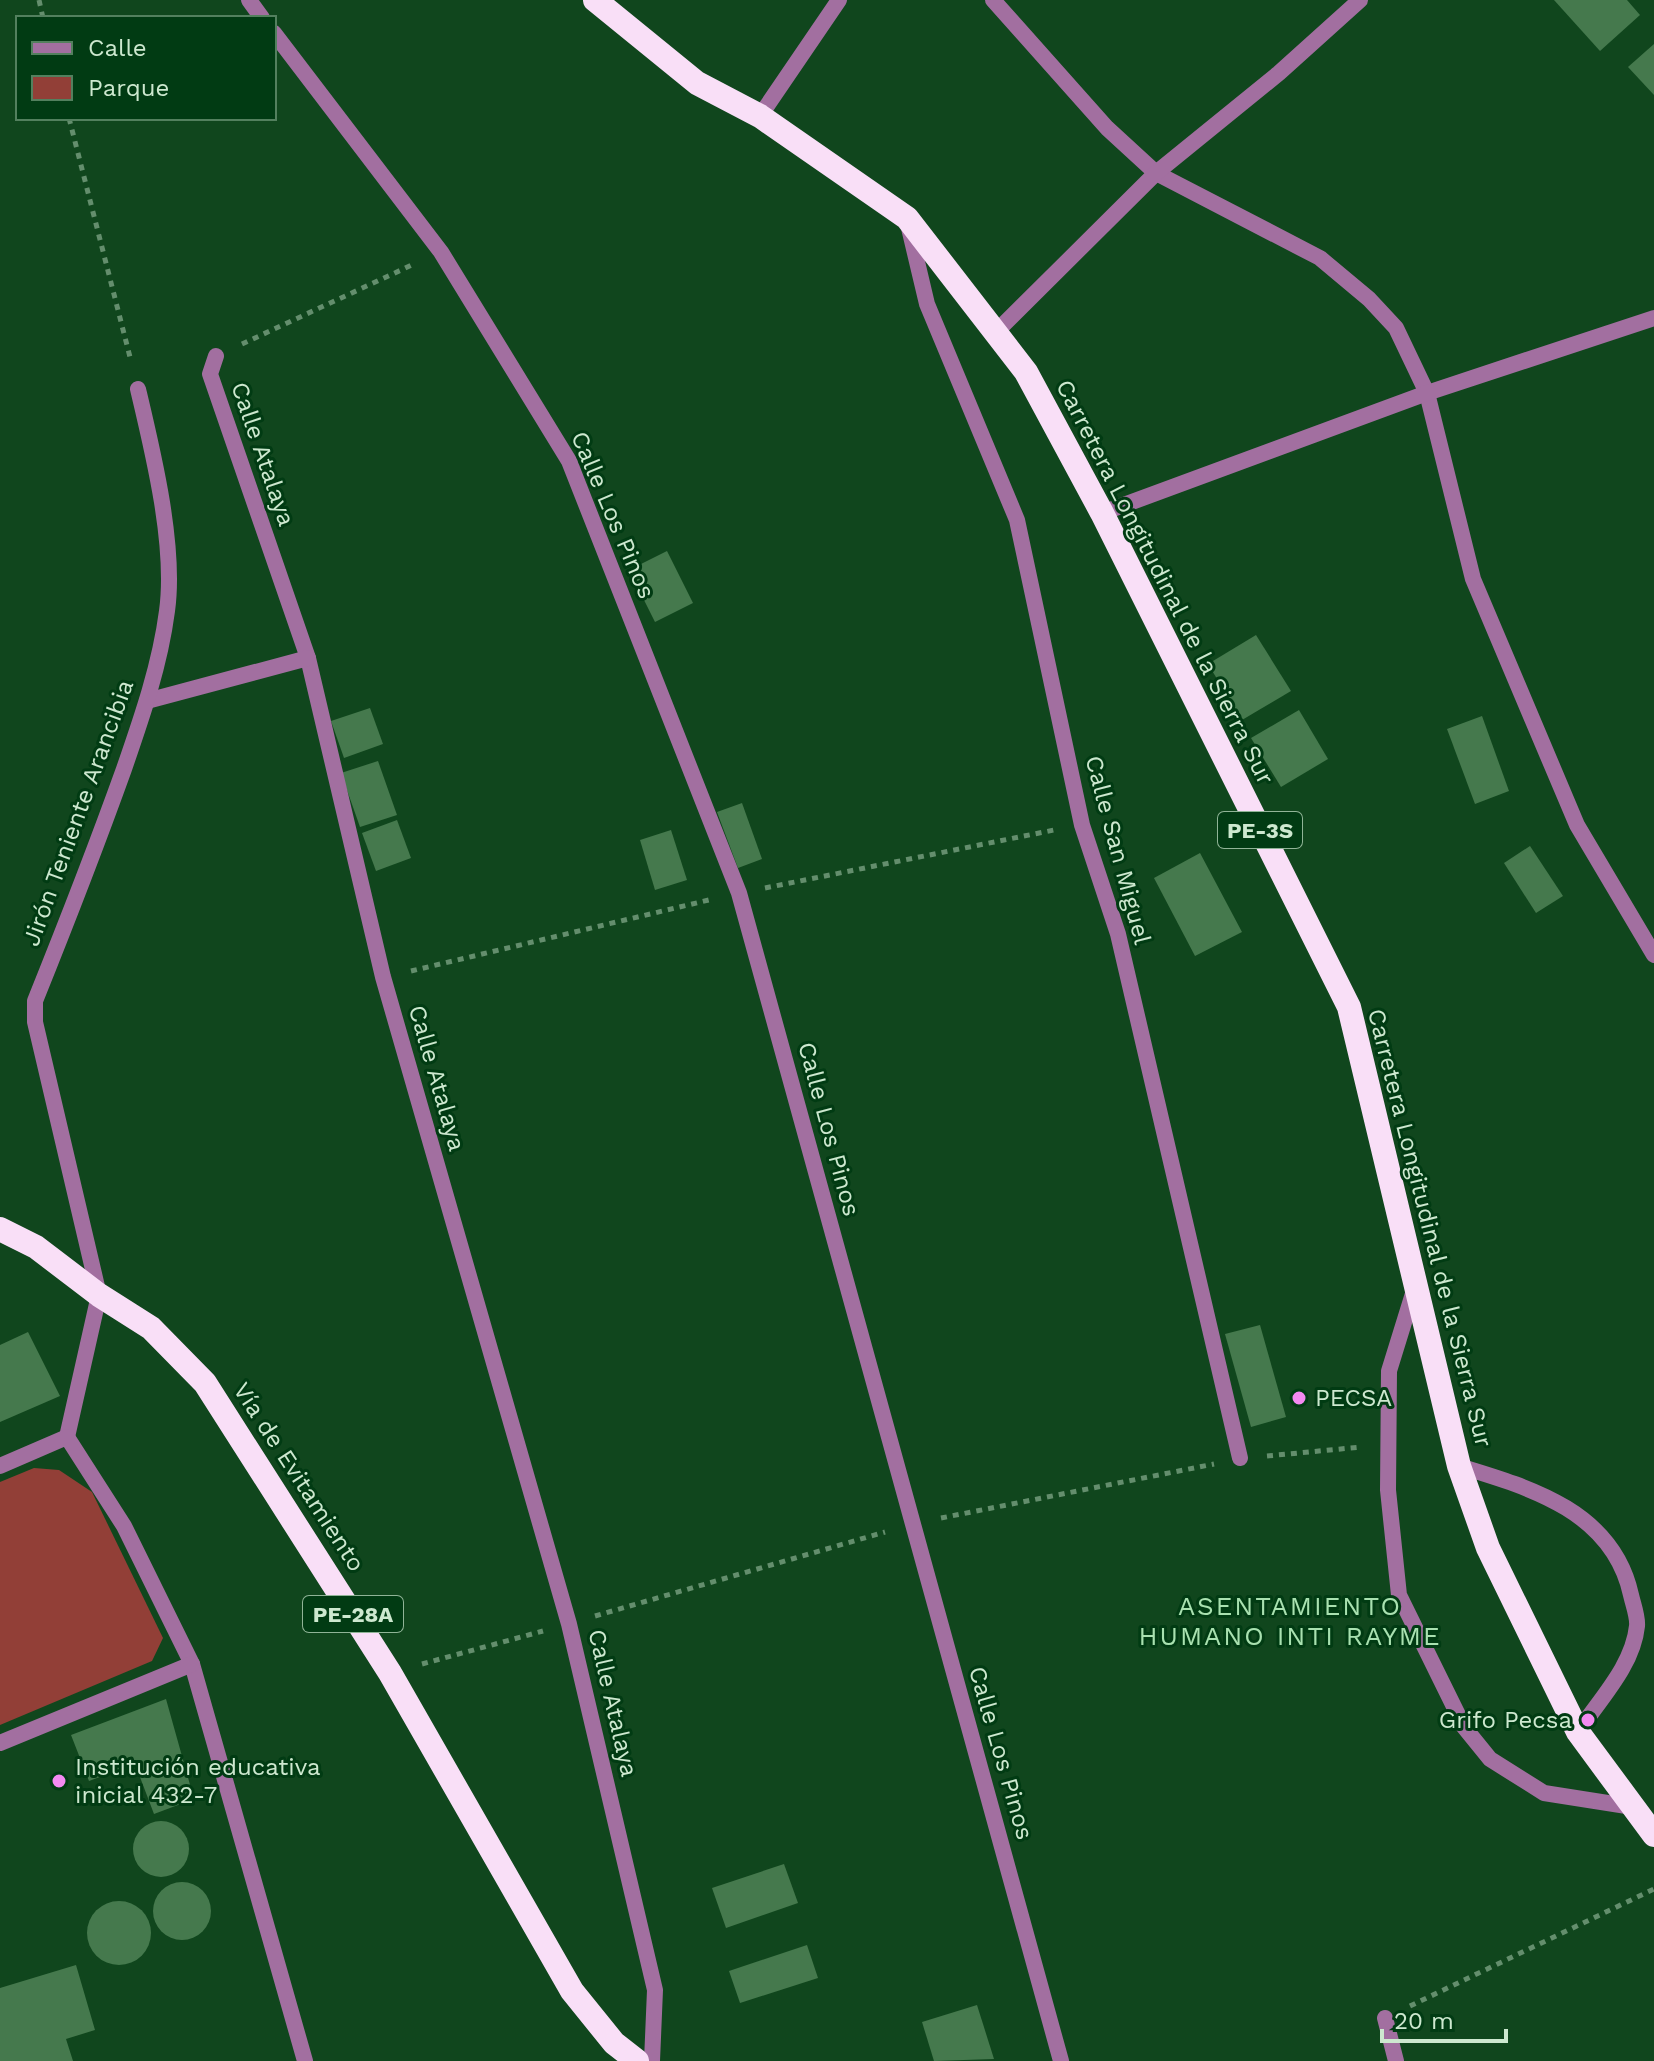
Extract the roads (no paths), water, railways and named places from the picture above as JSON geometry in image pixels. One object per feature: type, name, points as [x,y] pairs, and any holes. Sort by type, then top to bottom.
[{"type":"highway","name":"Carretera Longitudinal de la Sierra Sur","points":[[595,0],[697,83],[760,116],[907,218],[1026,372],[1102,513],[1349,1007],[1459,1466],[1488,1548],[1578,1732],[1654,1835]]},
{"type":"highway","name":"Vía de Evitamiento","points":[[0,1229],[36,1247],[99,1295],[151,1328],[205,1383],[390,1673],[572,1991],[614,2043],[637,2061]]},
{"type":"street","points":[[760,116],[839,0]]},
{"type":"street","points":[[993,0],[1107,128],[1156,173],[1320,258],[1369,299],[1396,328],[1427,393],[1473,579],[1577,825],[1654,955]]},
{"type":"street","points":[[995,333],[1156,173],[1279,73],[1360,0]]},
{"type":"street","name":"Calle Los Pinos","points":[[276,36],[441,252],[569,461],[739,893],[1061,2061]]},
{"type":"street","name":"Calle San Miguel","points":[[907,218],[927,304],[1017,520],[1082,825],[1118,934],[1240,1458]]},
{"type":"street","points":[[1102,513],[1427,393],[1654,318]]},
{"type":"street","name":"Calle Atalaya","points":[[216,356],[210,374],[308,658],[383,977],[569,1624],[655,1990],[652,2061]]},
{"type":"street","name":"Jirón Teniente Arancibia","points":[[67,1437],[99,1295],[35,1022],[35,1001],[96,848],[147,701],[168,609],[165,535],[156,468],[138,389]]},
{"type":"street","points":[[147,701],[308,658]]},
{"type":"street","points":[[1416,1283],[1389,1371],[1388,1490],[1399,1595],[1464,1727],[1490,1759],[1544,1793],[1633,1807]]},
{"type":"street","points":[[0,1466],[67,1437],[124,1526],[192,1664],[305,2061]]},
{"type":"street","points":[[1459,1466],[1531,1488],[1590,1523],[1625,1567],[1638,1625],[1622,1671],[1578,1732]]},
{"type":"street","points":[[0,1743],[192,1664]]},
{"type":"street","points":[[1385,2018],[1396,2061]]},
{"type":"place","name":"PECSA","points":[[1299,1398]]},
{"type":"place","name":"Grifo Pecsa","points":[[1588,1720]]},
{"type":"place","name":"Institución educativa inicial 432-7","points":[[59,1781]]},
{"type":"district","name":"ASENTAMIENTO HUMANO INTI RAYME","points":[[1290,1621]]}]
